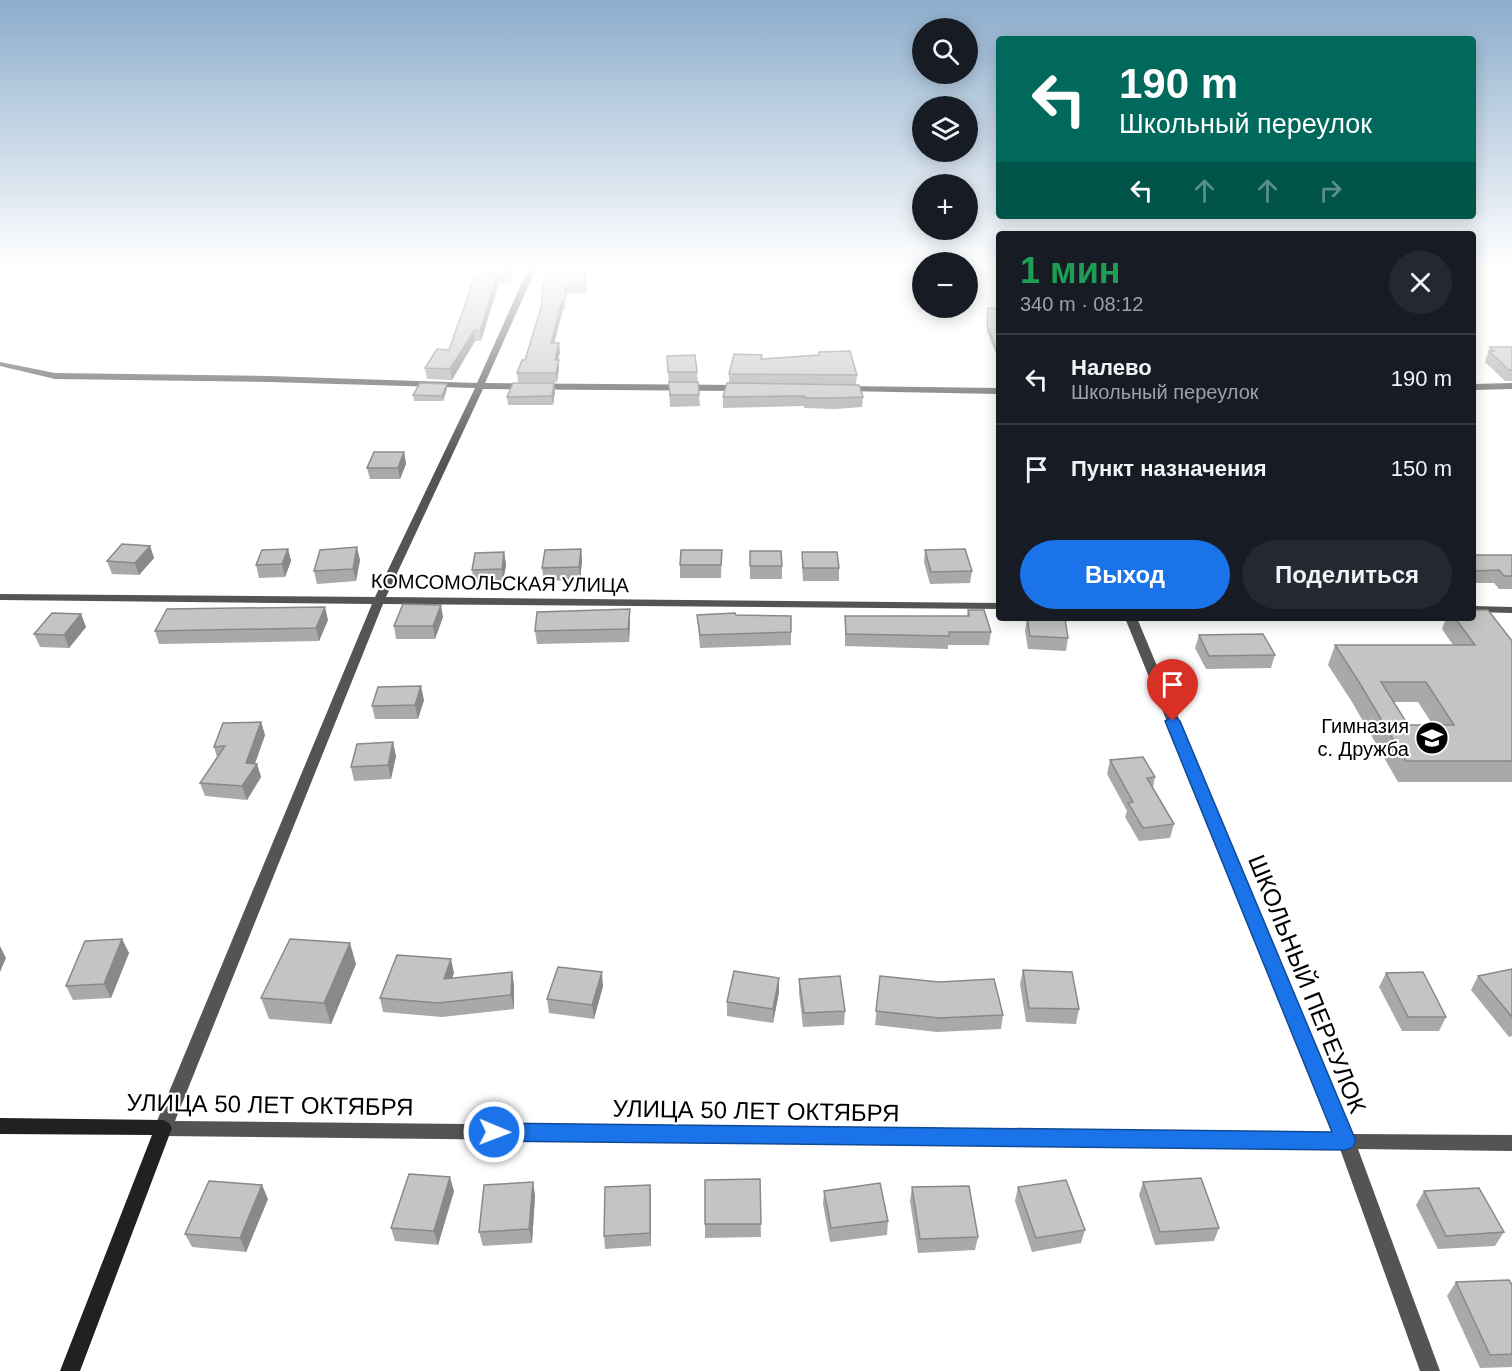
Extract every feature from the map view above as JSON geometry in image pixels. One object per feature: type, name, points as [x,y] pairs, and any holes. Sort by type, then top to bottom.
[{"type":"street","points":[[70,1371],[163,1128],[379,600],[504,333]]},
{"type":"street","points":[[0,364],[55,376],[269,379],[480,386],[751,388]]},
{"type":"street","points":[[1476,387],[1512,386]]},
{"type":"street","points":[[834,389],[996,391]]},
{"type":"street","name":"КОМСОМОЛЬСКАЯ УЛИЦА","points":[[0,597],[996,606]]},
{"type":"street","points":[[1476,609],[1512,610]]},
{"type":"street","name":"ШКОЛЬНЫЙ ПЕРЕУЛОК","points":[[1132,621],[1346,1141],[1430,1371]]},
{"type":"street","name":"УЛИЦА 50 ЛЕТ ОКТЯБРЯ","points":[[0,1126],[1512,1143]]},
{"type":"building","points":[[455,333],[473,333],[450,369],[425,368],[437,349],[449,350]]},
{"type":"building","points":[[533,333],[554,333],[551,343],[559,343],[555,360],[559,360],[556,373],[517,373],[522,360],[525,360]]},
{"type":"building","points":[[990,333],[996,333],[996,348]]},
{"type":"building","points":[[1490,347],[1512,347],[1512,370],[1509,370],[1489,351],[1494,351]]},
{"type":"building","points":[[850,351],[857,375],[729,374],[734,354],[762,355],[761,359]]},
{"type":"building","points":[[695,355],[697,372],[668,372],[667,356]]},
{"type":"building","points":[[669,382],[698,382],[699,395],[670,395]]},
{"type":"building","points":[[420,383],[447,384],[442,396],[413,395]]},
{"type":"building","points":[[513,383],[554,383],[552,396],[507,397]]},
{"type":"building","points":[[727,383],[859,385],[863,397],[723,397]]},
{"type":"building","points":[[374,452],[404,452],[398,468],[367,468]]},
{"type":"building","points":[[122,544],[150,546],[135,563],[107,561]]},
{"type":"building","points":[[357,547],[353,569],[314,571],[320,550]]},
{"type":"building","points":[[288,549],[282,564],[256,565],[262,550]]},
{"type":"building","points":[[581,549],[579,567],[542,568],[545,550]]},
{"type":"building","points":[[965,549],[972,571],[931,572],[925,550]]},
{"type":"building","points":[[681,550],[722,550],[721,565],[680,565]]},
{"type":"building","points":[[750,551],[781,551],[782,566],[750,566]]},
{"type":"building","points":[[504,552],[502,569],[472,570],[475,553]]},
{"type":"building","points":[[802,552],[837,552],[839,568],[803,568]]},
{"type":"building","points":[[1476,555],[1512,555],[1512,576],[1504,576],[1499,570],[1476,571]]},
{"type":"building","points":[[403,604],[441,605],[433,626],[394,626]]},
{"type":"building","points":[[325,607],[316,628],[155,631],[167,609]]},
{"type":"building","points":[[630,609],[628,629],[535,631],[537,612]]},
{"type":"building","points":[[968,610],[984,610],[991,632],[949,632],[949,636],[846,634],[845,616],[969,616]]},
{"type":"building","points":[[1476,610],[1488,610],[1512,641],[1512,761],[1406,761],[1335,645],[1475,645],[1457,621],[1476,621]],"holes":[[[1381,682],[1426,682],[1454,725],[1408,725]]]},
{"type":"building","points":[[52,613],[81,614],[64,635],[34,634]]},
{"type":"building","points":[[735,613],[736,615],[791,616],[791,632],[700,635],[697,615]]},
{"type":"building","points":[[1028,621],[1065,621],[1068,638],[1030,636]]},
{"type":"building","points":[[1263,634],[1275,655],[1209,656],[1199,635]]},
{"type":"building","points":[[421,686],[415,705],[372,706],[378,687]]},
{"type":"building","points":[[261,722],[246,763],[257,764],[242,786],[200,783],[225,746],[214,747],[223,723]]},
{"type":"building","points":[[393,742],[388,765],[351,767],[357,744]]},
{"type":"building","points":[[1143,757],[1155,777],[1147,778],[1174,824],[1143,828],[1128,803],[1133,802],[1110,760]]},
{"type":"building","points":[[122,939],[104,984],[66,986],[85,941]]},
{"type":"building","points":[[290,939],[350,943],[324,1003],[261,998]]},
{"type":"building","points":[[397,955],[451,959],[444,979],[512,972],[511,995],[438,1003],[380,998]]},
{"type":"building","points":[[558,967],[602,972],[592,1005],[547,999]]},
{"type":"building","points":[[1512,969],[1512,1017],[1478,976]]},
{"type":"building","points":[[1023,970],[1072,972],[1079,1009],[1029,1008]]},
{"type":"building","points":[[734,971],[779,978],[773,1009],[727,1002]]},
{"type":"building","points":[[1423,972],[1446,1017],[1408,1017],[1386,973]]},
{"type":"building","points":[[840,976],[845,1011],[804,1013],[799,979]]},
{"type":"building","points":[[880,976],[939,982],[994,979],[1003,1015],[939,1018],[876,1011]]},
{"type":"building","points":[[409,1174],[450,1177],[434,1231],[391,1228]]},
{"type":"building","points":[[1201,1178],[1219,1228],[1160,1232],[1143,1182]]},
{"type":"building","points":[[760,1179],[761,1224],[705,1224],[705,1180]]},
{"type":"building","points":[[1066,1180],[1085,1230],[1036,1238],[1018,1187]]},
{"type":"building","points":[[209,1181],[262,1185],[240,1238],[185,1234]]},
{"type":"building","points":[[533,1182],[529,1229],[479,1232],[484,1185]]},
{"type":"building","points":[[880,1183],[888,1221],[831,1228],[824,1191]]},
{"type":"building","points":[[650,1185],[650,1233],[604,1236],[605,1187]]},
{"type":"building","points":[[969,1186],[978,1237],[920,1239],[912,1187]]},
{"type":"building","points":[[1479,1188],[1504,1232],[1446,1236],[1424,1191]]},
{"type":"building","points":[[1509,1280],[1512,1285],[1512,1354],[1490,1355],[1456,1282]]},
{"type":"place","name":"Гимназия с. Дружба","points":[[1432,738]]},
{"type":"route","points":[[494,1132],[1346,1141],[1173,721]]}]
